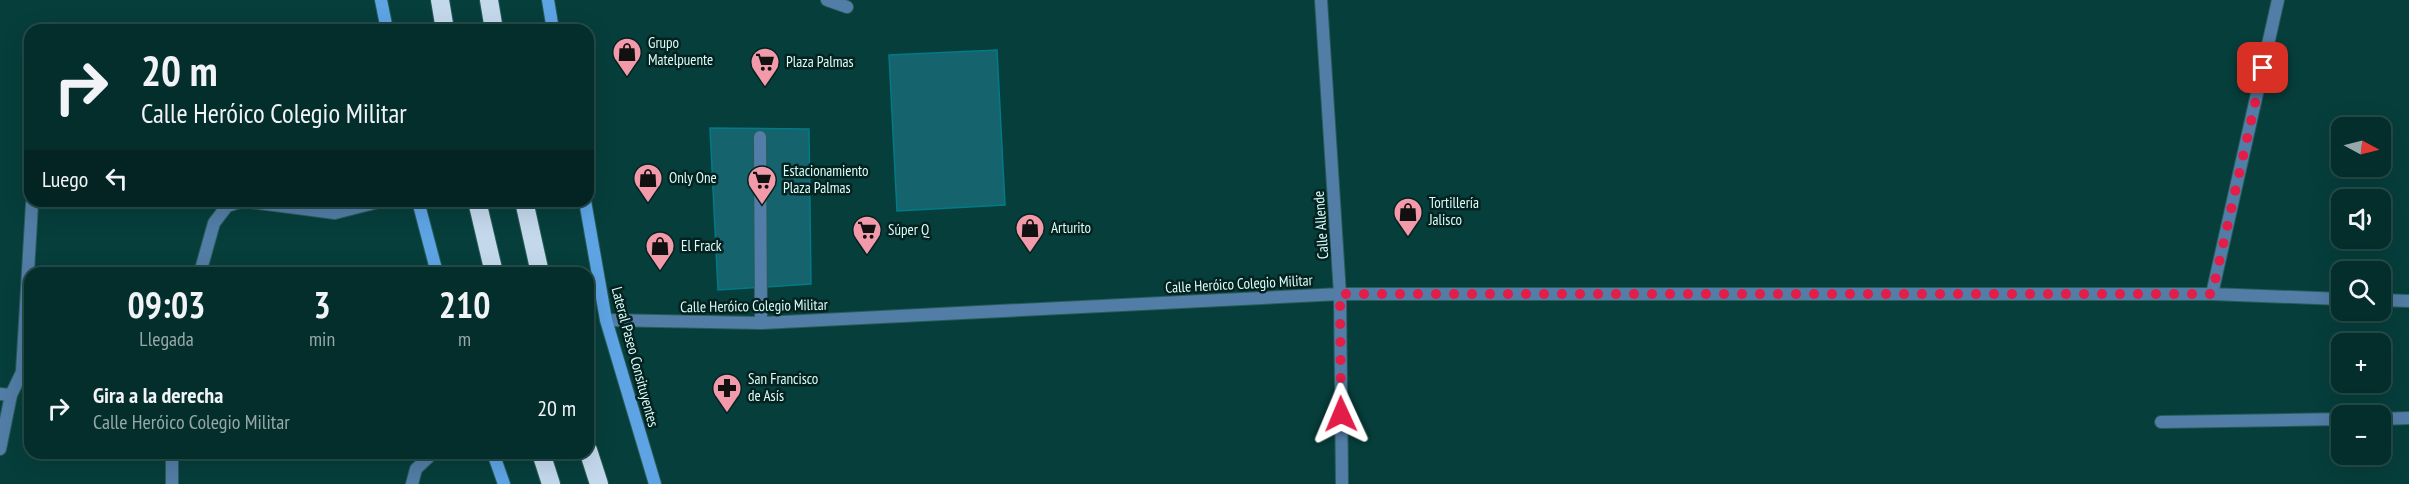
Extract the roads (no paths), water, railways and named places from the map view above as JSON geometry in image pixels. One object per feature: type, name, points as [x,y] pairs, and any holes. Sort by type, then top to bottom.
[{"type":"highway","points":[[440,0],[444,24]]},
{"type":"highway","points":[[489,0],[493,24]]},
{"type":"highway","points":[[478,207],[493,267]]},
{"type":"highway","points":[[525,207],[539,267]]},
{"type":"highway","points":[[543,459],[551,484]]},
{"type":"highway","points":[[591,459],[599,484]]},
{"type":"main road","points":[[381,0],[386,24]]},
{"type":"main road","points":[[551,1],[553,24]]},
{"type":"main road","points":[[420,207],[435,267]]},
{"type":"main road","name":"Lateral Paseo Consituyentes","points":[[586,207],[606,320],[655,484]]},
{"type":"main road","points":[[495,459],[504,484]]},
{"type":"street","points":[[828,0],[847,8]]},
{"type":"street","name":"Calle Allende","points":[[1321,0],[1340,294],[1342,484]]},
{"type":"street","points":[[2212,294],[2278,0]]},
{"type":"street","points":[[760,138],[761,323]]},
{"type":"street","points":[[28,267],[32,207]]},
{"type":"street","points":[[202,267],[214,223],[226,207]]},
{"type":"street","points":[[288,207],[335,213],[358,207]]},
{"type":"street","name":"Calle Heróico Colegio Militar","points":[[606,320],[761,323],[1340,294],[2212,294],[2331,299]]},
{"type":"street","points":[[2391,300],[2409,301]]},
{"type":"street","points":[[0,449],[5,394],[22,372],[24,338]]},
{"type":"street","points":[[2391,419],[2409,418]]},
{"type":"street","points":[[2161,422],[2331,419]]},
{"type":"street","points":[[171,484],[172,459]]},
{"type":"street","points":[[412,484],[416,470],[427,459]]},
{"type":"place","name":"Grupo Matelpuente","points":[[627,78]]},
{"type":"place","name":"Plaza Palmas","points":[[765,88]]},
{"type":"place","name":"Only One","points":[[648,204]]},
{"type":"place","name":"Estacionamiento Plaza Palmas","points":[[762,206]]},
{"type":"place","name":"Tortillería Jalisco","points":[[1408,238]]},
{"type":"place","name":"Arturito","points":[[1030,254]]},
{"type":"place","name":"Súper Q","points":[[867,256]]},
{"type":"place","name":"El Frack","points":[[660,272]]},
{"type":"place","name":"San Francisco de Asís","points":[[727,414]]}]
